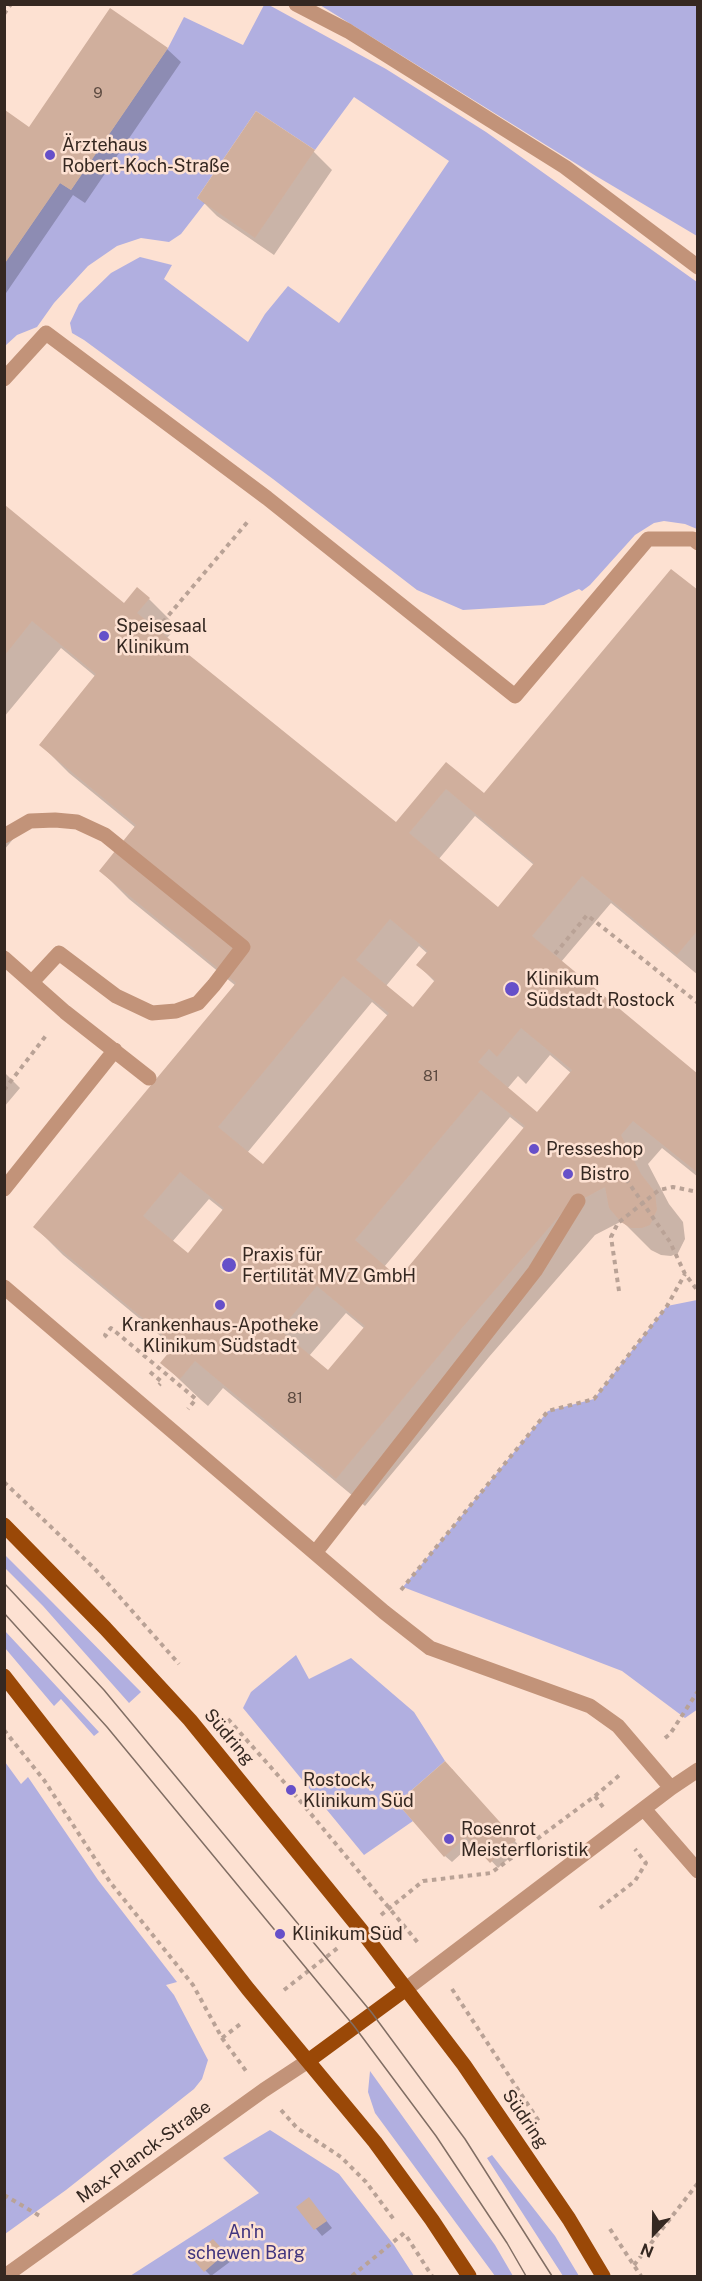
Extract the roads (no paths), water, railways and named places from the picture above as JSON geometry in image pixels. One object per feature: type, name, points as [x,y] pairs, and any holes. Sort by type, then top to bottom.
[{"type":"main road","name":"Südring","points":[[4,1525],[105,1628],[190,1720],[361,1930],[471,2075],[569,2219],[603,2277]]},
{"type":"main road","points":[[4,1676],[263,2007],[375,2142],[432,2220],[469,2277]]},
{"type":"main road","points":[[308,2061],[406,1989]]},
{"type":"street","points":[[296,4],[348,31],[565,167],[698,267]]},
{"type":"street","points":[[4,379],[46,333],[267,498],[515,696],[648,539],[693,539],[698,543]]},
{"type":"street","points":[[4,836],[30,821],[55,820],[77,822],[105,835],[243,947],[198,1003],[176,1011],[152,1013],[116,996],[59,953],[33,981]]},
{"type":"street","points":[[4,958],[33,981],[65,1012],[149,1078]]},
{"type":"street","points":[[4,1189],[115,1050]]},
{"type":"street","points":[[315,1553],[535,1271],[578,1201]]},
{"type":"street","points":[[4,1287],[384,1612],[430,1648],[590,1706],[618,1726],[671,1788]]},
{"type":"street","points":[[406,1989],[671,1788],[698,1770]]},
{"type":"street","points":[[644,1809],[698,1871]]},
{"type":"street","name":"Max-Planck-Straße","points":[[5,2277],[264,2090],[308,2061]]},
{"type":"tram line","points":[[4,1583],[104,1690],[372,2013],[465,2139],[552,2276]]},
{"type":"tram line","points":[[4,1613],[107,1727],[354,2026],[436,2136],[507,2243],[526,2276]]},
{"type":"place","name":"Ärztehaus Robert-Koch-Straße","points":[[50,155]]},
{"type":"place","name":"Speisesaal Klinikum","points":[[104,636]]},
{"type":"place","name":"Klinikum Südstadt Rostock","points":[[512,989]]},
{"type":"place","name":"Presseshop","points":[[534,1149]]},
{"type":"place","name":"Bistro","points":[[568,1174]]},
{"type":"place","name":"Praxis für Fertilität MVZ GmbH","points":[[229,1265]]},
{"type":"place","name":"Krankenhaus-Apotheke Klinikum Südstadt","points":[[220,1305]]},
{"type":"place","name":"Rostock, Klinikum Süd","points":[[291,1790]]},
{"type":"place","name":"Rosenrot Meisterfloristik","points":[[449,1839]]},
{"type":"place","name":"Klinikum Süd","points":[[280,1934]]},
{"type":"park label","name":"An'n schewen Barg","points":[[246,2242]]}]
